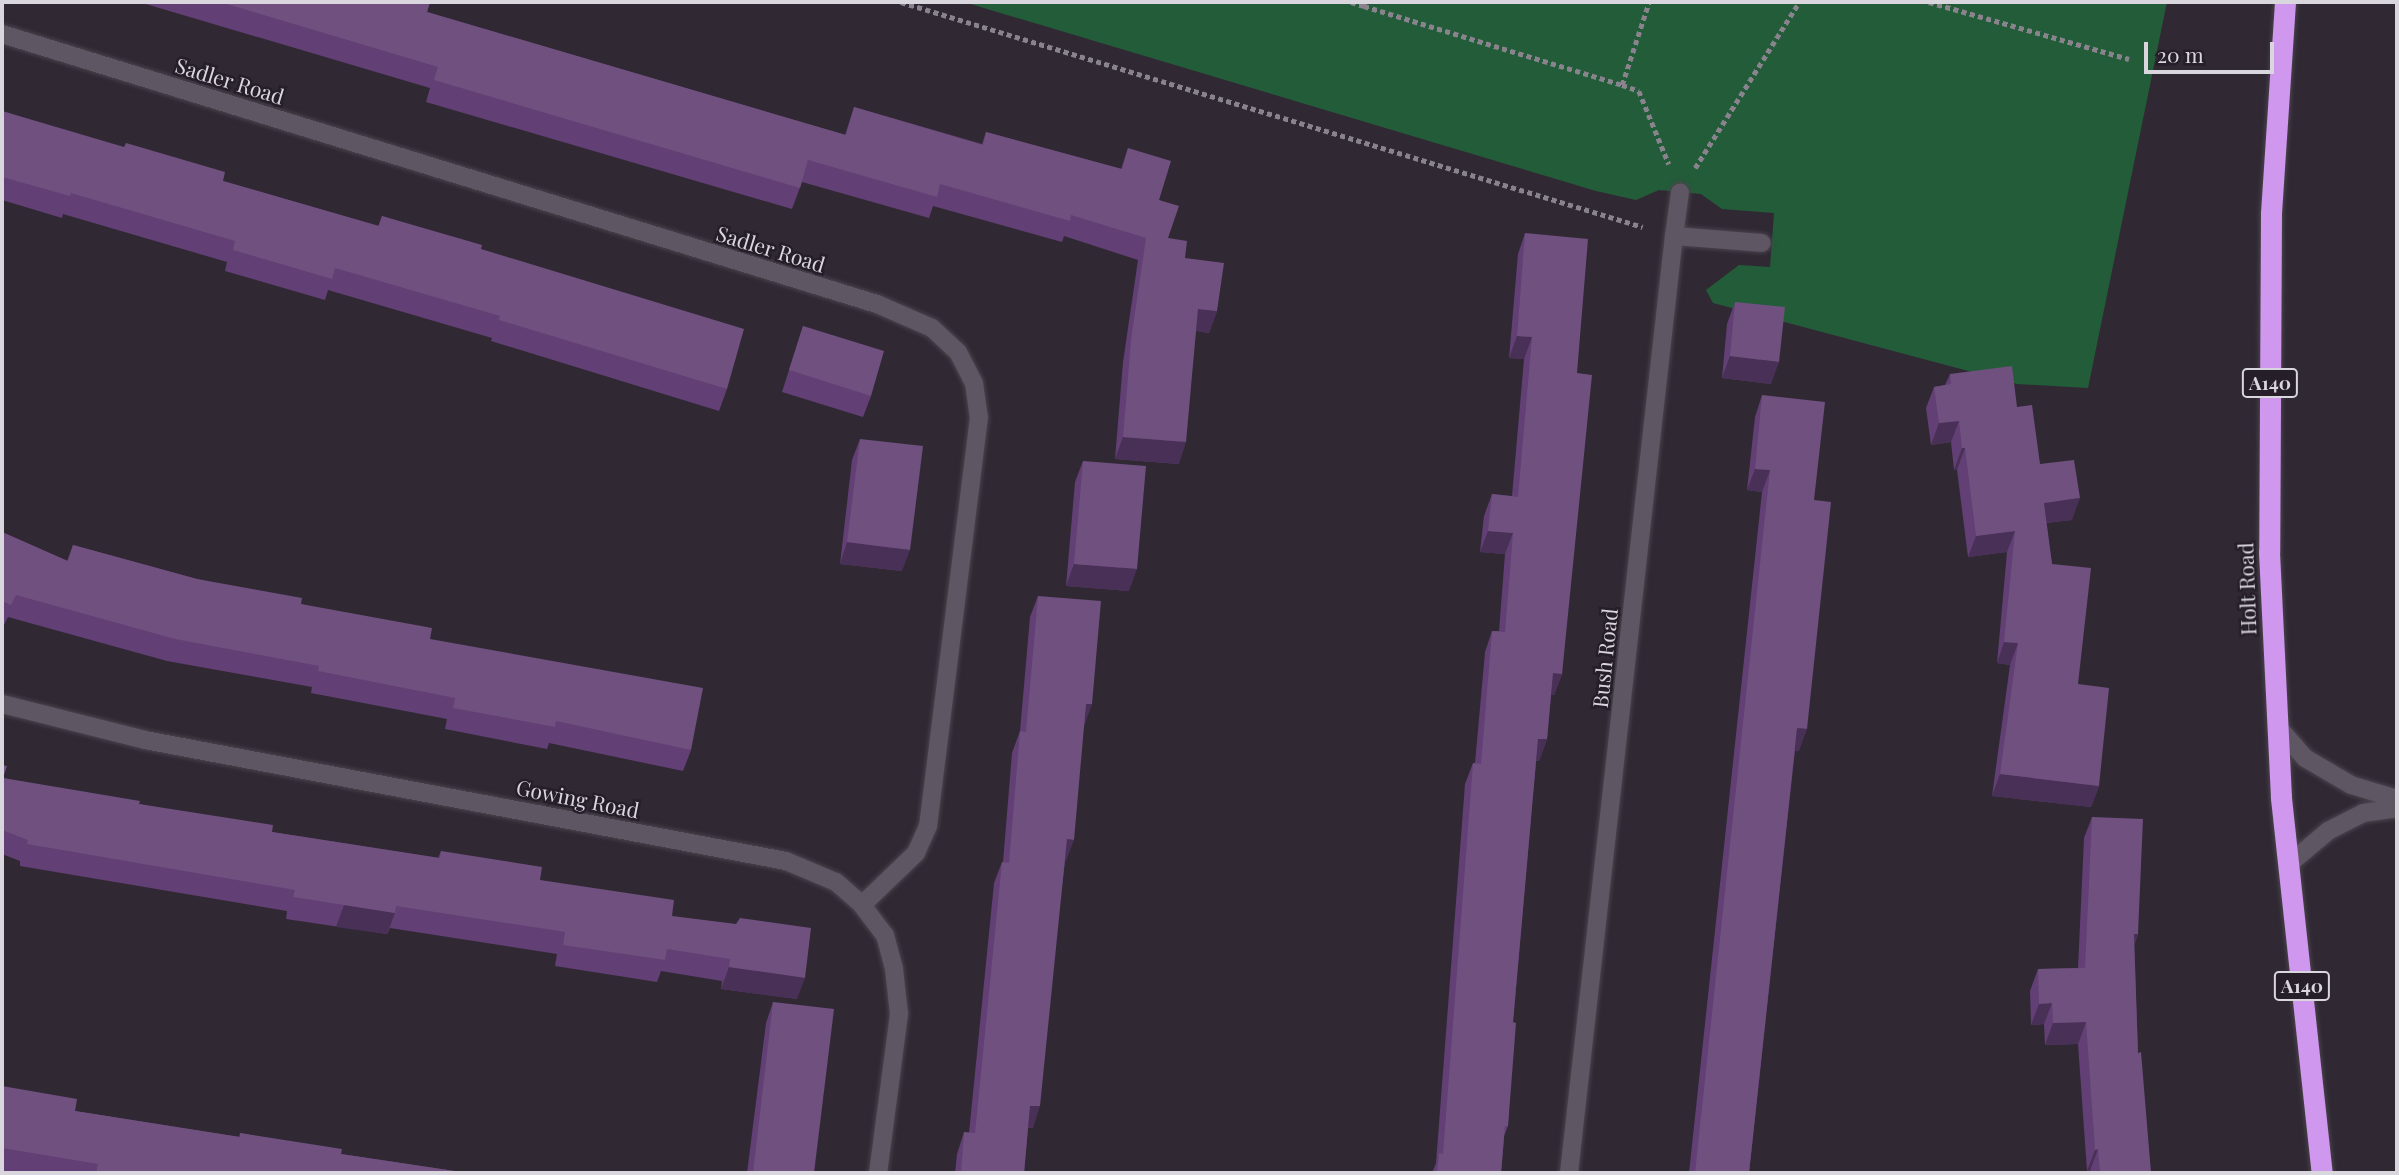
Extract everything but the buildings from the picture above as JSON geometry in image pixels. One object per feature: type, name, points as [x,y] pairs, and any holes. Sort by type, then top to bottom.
[{"type":"highway","name":"Holt Road","points":[[2285,2],[2271,214],[2269,552],[2277,726],[2322,1173]]},
{"type":"street","name":"Sadler Road","points":[[2,34],[877,304],[932,328],[958,352],[974,383],[979,417],[928,826],[916,853],[862,905]]},
{"type":"street","name":"Bush Road","points":[[1569,1173],[1680,192]]},
{"type":"street","points":[[1674,236],[1762,243]]},
{"type":"street","name":"Gowing Road","points":[[2,704],[145,740],[786,861],[836,882],[862,905],[885,935],[894,969],[899,1014],[878,1173]]},
{"type":"street","points":[[2277,726],[2305,758],[2351,785],[2397,799]]},
{"type":"street","points":[[2289,864],[2328,831],[2363,813],[2397,808]]},
{"type":"path","points":[[901,2],[1674,236]]},
{"type":"path","points":[[1351,2],[1639,91],[1680,192]]},
{"type":"path","points":[[1622,85],[1649,2]]},
{"type":"path","points":[[1680,192],[1799,2]]},
{"type":"path","points":[[1929,2],[2129,59]]},
{"type":"green space","points":[[964,2],[2167,2],[2088,388],[2017,384],[1713,303],[1706,290],[1739,265],[1770,267],[1774,213],[1722,209],[1701,194],[1659,190],[1636,200],[1596,191]]}]
